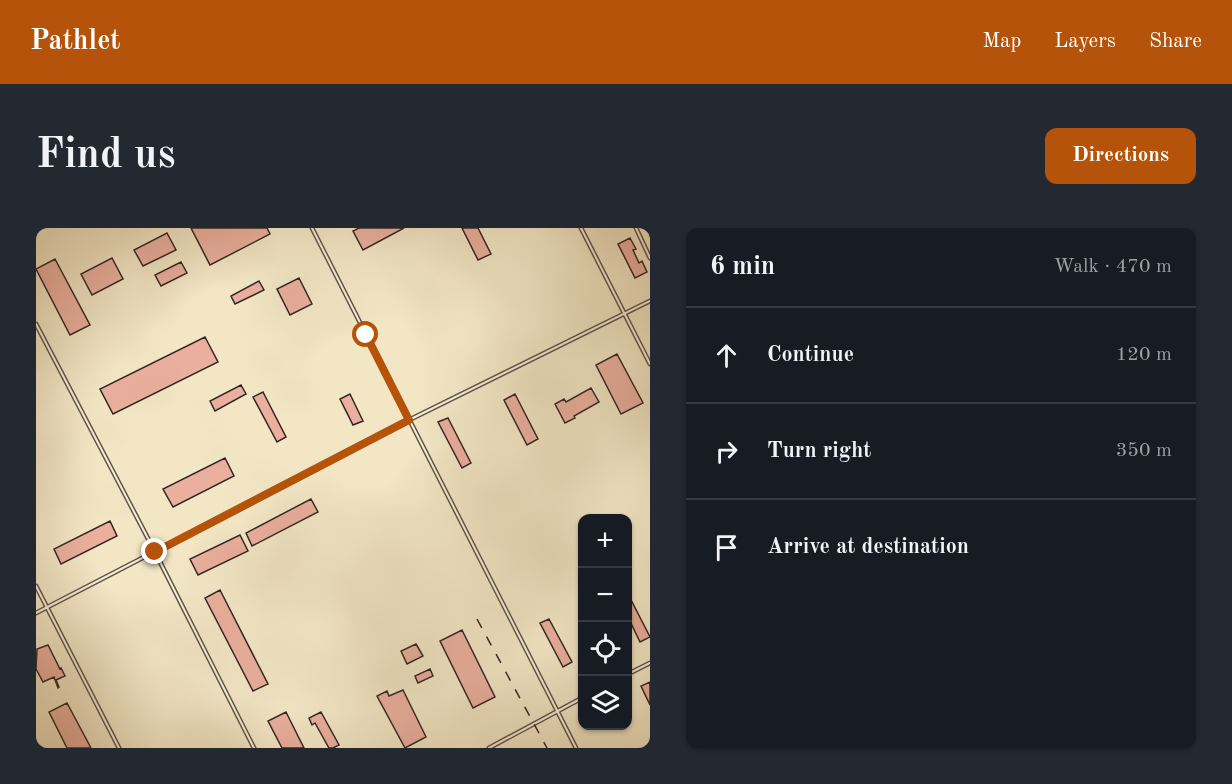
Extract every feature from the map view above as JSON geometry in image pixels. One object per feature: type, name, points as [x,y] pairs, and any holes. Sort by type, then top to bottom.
[{"type":"lane","points":[[312,228],[576,748]]},
{"type":"lane","points":[[581,228],[650,364]]},
{"type":"lane","points":[[636,228],[650,258]]},
{"type":"lane","points":[[36,613],[409,420],[650,301]]},
{"type":"lane","points":[[36,324],[254,748]]},
{"type":"lane","points":[[36,586],[118,748]]},
{"type":"lane","points":[[632,672],[650,663]]},
{"type":"lane","points":[[489,748],[578,700]]},
{"type":"building","points":[[191,228],[267,228],[270,234],[210,265]]},
{"type":"building","points":[[359,228],[404,228],[363,250],[353,231]]},
{"type":"building","points":[[462,228],[478,228],[491,254],[478,260]]},
{"type":"building","points":[[167,233],[176,250],[143,266],[134,250]]},
{"type":"building","points":[[630,238],[636,249],[633,250],[639,263],[642,261],[647,272],[635,278],[618,244]]},
{"type":"building","points":[[112,258],[123,279],[92,295],[81,274]]},
{"type":"building","points":[[55,259],[90,325],[70,335],[36,269]]},
{"type":"building","points":[[181,262],[187,273],[161,286],[155,275]]},
{"type":"building","points":[[299,278],[312,304],[290,315],[277,289]]},
{"type":"building","points":[[259,281],[264,290],[235,304],[231,296]]},
{"type":"building","points":[[205,337],[218,362],[113,414],[100,389]]},
{"type":"building","points":[[617,354],[643,403],[621,414],[596,365]]},
{"type":"building","points":[[241,385],[246,394],[215,411],[210,401]]},
{"type":"building","points":[[591,388],[599,402],[565,423],[555,404],[564,399],[566,402]]},
{"type":"building","points":[[263,392],[286,437],[277,442],[253,397]]},
{"type":"building","points":[[350,394],[363,421],[353,425],[340,399]]},
{"type":"building","points":[[515,394],[538,439],[527,445],[504,400]]},
{"type":"building","points":[[448,418],[471,463],[462,468],[438,422]]},
{"type":"building","points":[[225,458],[234,476],[173,507],[163,489]]},
{"type":"building","points":[[311,499],[318,512],[252,546],[246,533]]},
{"type":"building","points":[[110,521],[117,536],[61,564],[54,549]]},
{"type":"building","points":[[240,535],[248,551],[198,575],[190,559]]},
{"type":"building","points":[[220,590],[268,684],[253,691],[205,598]]},
{"type":"building","points":[[632,602],[650,637],[640,642],[632,625]]},
{"type":"building","points":[[549,619],[572,662],[563,667],[540,623]]},
{"type":"building","points":[[462,630],[495,697],[473,708],[440,641]]},
{"type":"building","points":[[416,644],[423,656],[407,664],[401,651]]},
{"type":"building","points":[[48,645],[65,676],[56,680],[58,688],[54,677],[43,682],[36,669],[37,649]]},
{"type":"building","points":[[430,669],[433,676],[418,683],[415,676]]},
{"type":"building","points":[[650,682],[650,705],[641,686]]},
{"type":"building","points":[[403,690],[426,737],[405,748],[377,696],[387,691],[389,696]]},
{"type":"building","points":[[67,703],[91,748],[67,748],[49,712]]},
{"type":"building","points":[[286,712],[304,748],[282,748],[268,721]]},
{"type":"building","points":[[321,712],[339,745],[333,748],[329,748],[315,723],[312,725],[309,718]]},
{"type":"railway","points":[[477,619],[547,748]]},
{"type":"route","points":[[155,552],[409,420],[366,335]]}]
